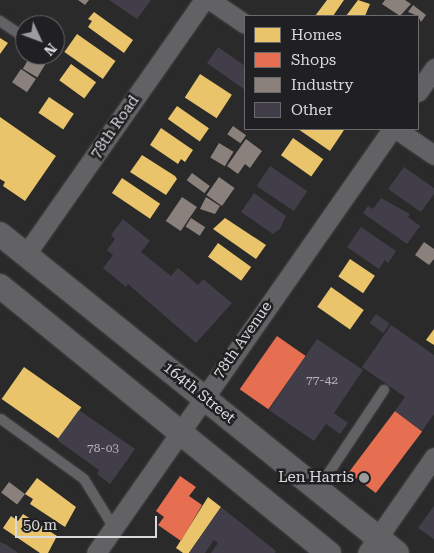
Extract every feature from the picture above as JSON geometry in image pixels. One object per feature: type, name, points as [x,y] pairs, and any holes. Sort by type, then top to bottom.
[{"type":"street","name":"78th Road","points":[[26,254],[204,0]]},
{"type":"street","points":[[210,0],[244,23]]},
{"type":"street","points":[[419,90],[434,68]]},
{"type":"street","name":"78th Avenue","points":[[96,553],[203,397],[391,130]]},
{"type":"street","points":[[397,130],[434,155]]},
{"type":"street","name":"164th Street","points":[[0,234],[318,489],[372,545],[397,553]]},
{"type":"street","points":[[0,286],[329,553]]},
{"type":"street","points":[[372,545],[434,457]]},
{"type":"lane","points":[[0,21],[15,31]]},
{"type":"lane","points":[[318,489],[384,390]]},
{"type":"lane","points":[[1,419],[84,479],[114,528]]},
{"type":"building: Homes","points":[[327,0],[344,0],[334,15],[316,15]]},
{"type":"building: Homes","points":[[358,0],[370,4],[365,15],[347,15]]},
{"type":"building: Homes","points":[[94,12],[133,40],[124,53],[88,27],[92,21],[88,19]]},
{"type":"building: Homes","points":[[77,34],[116,61],[103,79],[65,52]]},
{"type":"building: Homes","points":[[0,38],[8,43],[0,54]]},
{"type":"building: Homes","points":[[71,64],[96,82],[84,98],[59,80]]},
{"type":"building: Homes","points":[[200,74],[232,95],[217,118],[185,97]]},
{"type":"building: Homes","points":[[49,97],[74,114],[63,130],[38,113]]},
{"type":"building: Homes","points":[[177,106],[209,128],[200,141],[168,119]]},
{"type":"building: Homes","points":[[0,117],[56,156],[25,201],[3,186],[5,182],[0,179]]},
{"type":"building: Homes","points":[[161,128],[193,150],[185,162],[181,159],[178,164],[150,145]]},
{"type":"building: Homes","points":[[299,130],[344,130],[330,151]]},
{"type":"building: Homes","points":[[293,138],[323,159],[311,176],[281,155]]},
{"type":"building: Homes","points":[[142,155],[177,179],[166,195],[130,172]]},
{"type":"building: Homes","points":[[122,178],[160,204],[150,219],[112,193]]},
{"type":"building: Homes","points":[[225,218],[266,245],[256,259],[213,229]]},
{"type":"building: Homes","points":[[218,243],[251,267],[241,281],[208,257]]},
{"type":"building: Homes","points":[[350,259],[375,276],[363,293],[338,276]]},
{"type":"building: Homes","points":[[331,287],[364,310],[350,330],[317,307]]},
{"type":"building: Homes","points":[[434,329],[434,345],[426,340]]},
{"type":"building: Homes","points":[[24,367],[81,407],[59,439],[2,399]]},
{"type":"building: Homes","points":[[37,478],[76,507],[65,527],[30,504],[33,499],[25,494]]},
{"type":"building: Homes","points":[[208,497],[221,507],[189,553],[183,553],[176,548]]},
{"type":"building: Homes","points":[[23,514],[57,536],[48,553],[40,553],[3,528],[11,516],[18,521]]},
{"type":"building: Shops","points":[[277,336],[306,356],[268,409],[240,389]]},
{"type":"building: Shops","points":[[395,411],[422,431],[376,493],[349,472]]},
{"type":"building: Shops","points":[[180,476],[196,487],[189,496],[202,505],[181,541],[158,525],[164,517],[156,511]]},
{"type":"building: Industry","points":[[78,0],[89,0],[85,5]]},
{"type":"building: Industry","points":[[385,0],[405,0],[411,4],[401,15],[398,15],[382,4]]},
{"type":"building: Industry","points":[[413,5],[426,15],[421,22],[419,15],[408,12]]},
{"type":"building: Industry","points":[[25,65],[45,65],[37,77],[23,69]]},
{"type":"building: Industry","points":[[21,69],[36,79],[27,92],[12,82]]},
{"type":"building: Industry","points":[[233,126],[246,135],[240,143],[227,134]]},
{"type":"building: Industry","points":[[246,139],[262,151],[250,168],[245,164],[238,174],[227,166]]},
{"type":"building: Industry","points":[[219,143],[234,152],[225,166],[210,158]]},
{"type":"building: Industry","points":[[192,173],[210,186],[205,193],[187,180]]},
{"type":"building: Industry","points":[[219,177],[235,188],[222,206],[206,195]]},
{"type":"building: Industry","points":[[182,197],[197,207],[181,231],[166,221]]},
{"type":"building: Industry","points":[[206,197],[220,206],[215,214],[200,209]]},
{"type":"building: Industry","points":[[191,218],[205,227],[200,236],[186,226]]},
{"type":"building: Industry","points":[[424,242],[434,249],[434,259],[429,265],[415,255]]},
{"type":"building: Industry","points":[[9,482],[25,494],[17,504],[1,492]]},
{"type":"building: Other","points":[[109,0],[151,0],[137,19]]},
{"type":"building: Other","points":[[218,47],[244,65],[244,89],[207,63]]},
{"type":"building: Other","points":[[270,166],[307,191],[294,211],[257,186]]},
{"type":"building: Other","points":[[404,167],[434,188],[434,194],[421,212],[388,189]]},
{"type":"building: Other","points":[[254,193],[286,216],[280,229],[273,234],[241,212]]},
{"type":"building: Other","points":[[381,198],[410,214],[408,217],[420,226],[407,244],[363,213],[368,206],[373,209]]},
{"type":"building: Other","points":[[123,219],[150,241],[141,252],[171,276],[178,268],[198,285],[203,279],[232,303],[196,343],[128,284],[126,287],[103,268],[113,255],[107,250],[115,239],[111,235]]},
{"type":"building: Other","points":[[361,227],[396,251],[388,263],[385,260],[379,269],[347,247]]},
{"type":"building: Other","points":[[376,314],[390,324],[383,333],[370,323]]},
{"type":"building: Other","points":[[391,325],[434,355],[434,414],[422,431],[395,411],[405,397],[362,367]]},
{"type":"building: Other","points":[[317,339],[363,370],[334,413],[348,423],[340,434],[326,424],[314,441],[269,410]]},
{"type":"building: Other","points":[[79,410],[135,449],[110,484],[97,474],[99,470],[57,440]]},
{"type":"building: Other","points":[[434,506],[434,539],[418,528]]},
{"type":"building: Other","points":[[221,507],[276,551],[275,553],[211,553],[218,543],[214,540],[205,553],[189,553]]},
{"type":"building: Other","points":[[0,542],[7,545],[18,553],[0,553]]},
{"type":"place","name":"Len Harris","points":[[364,478]]}]
